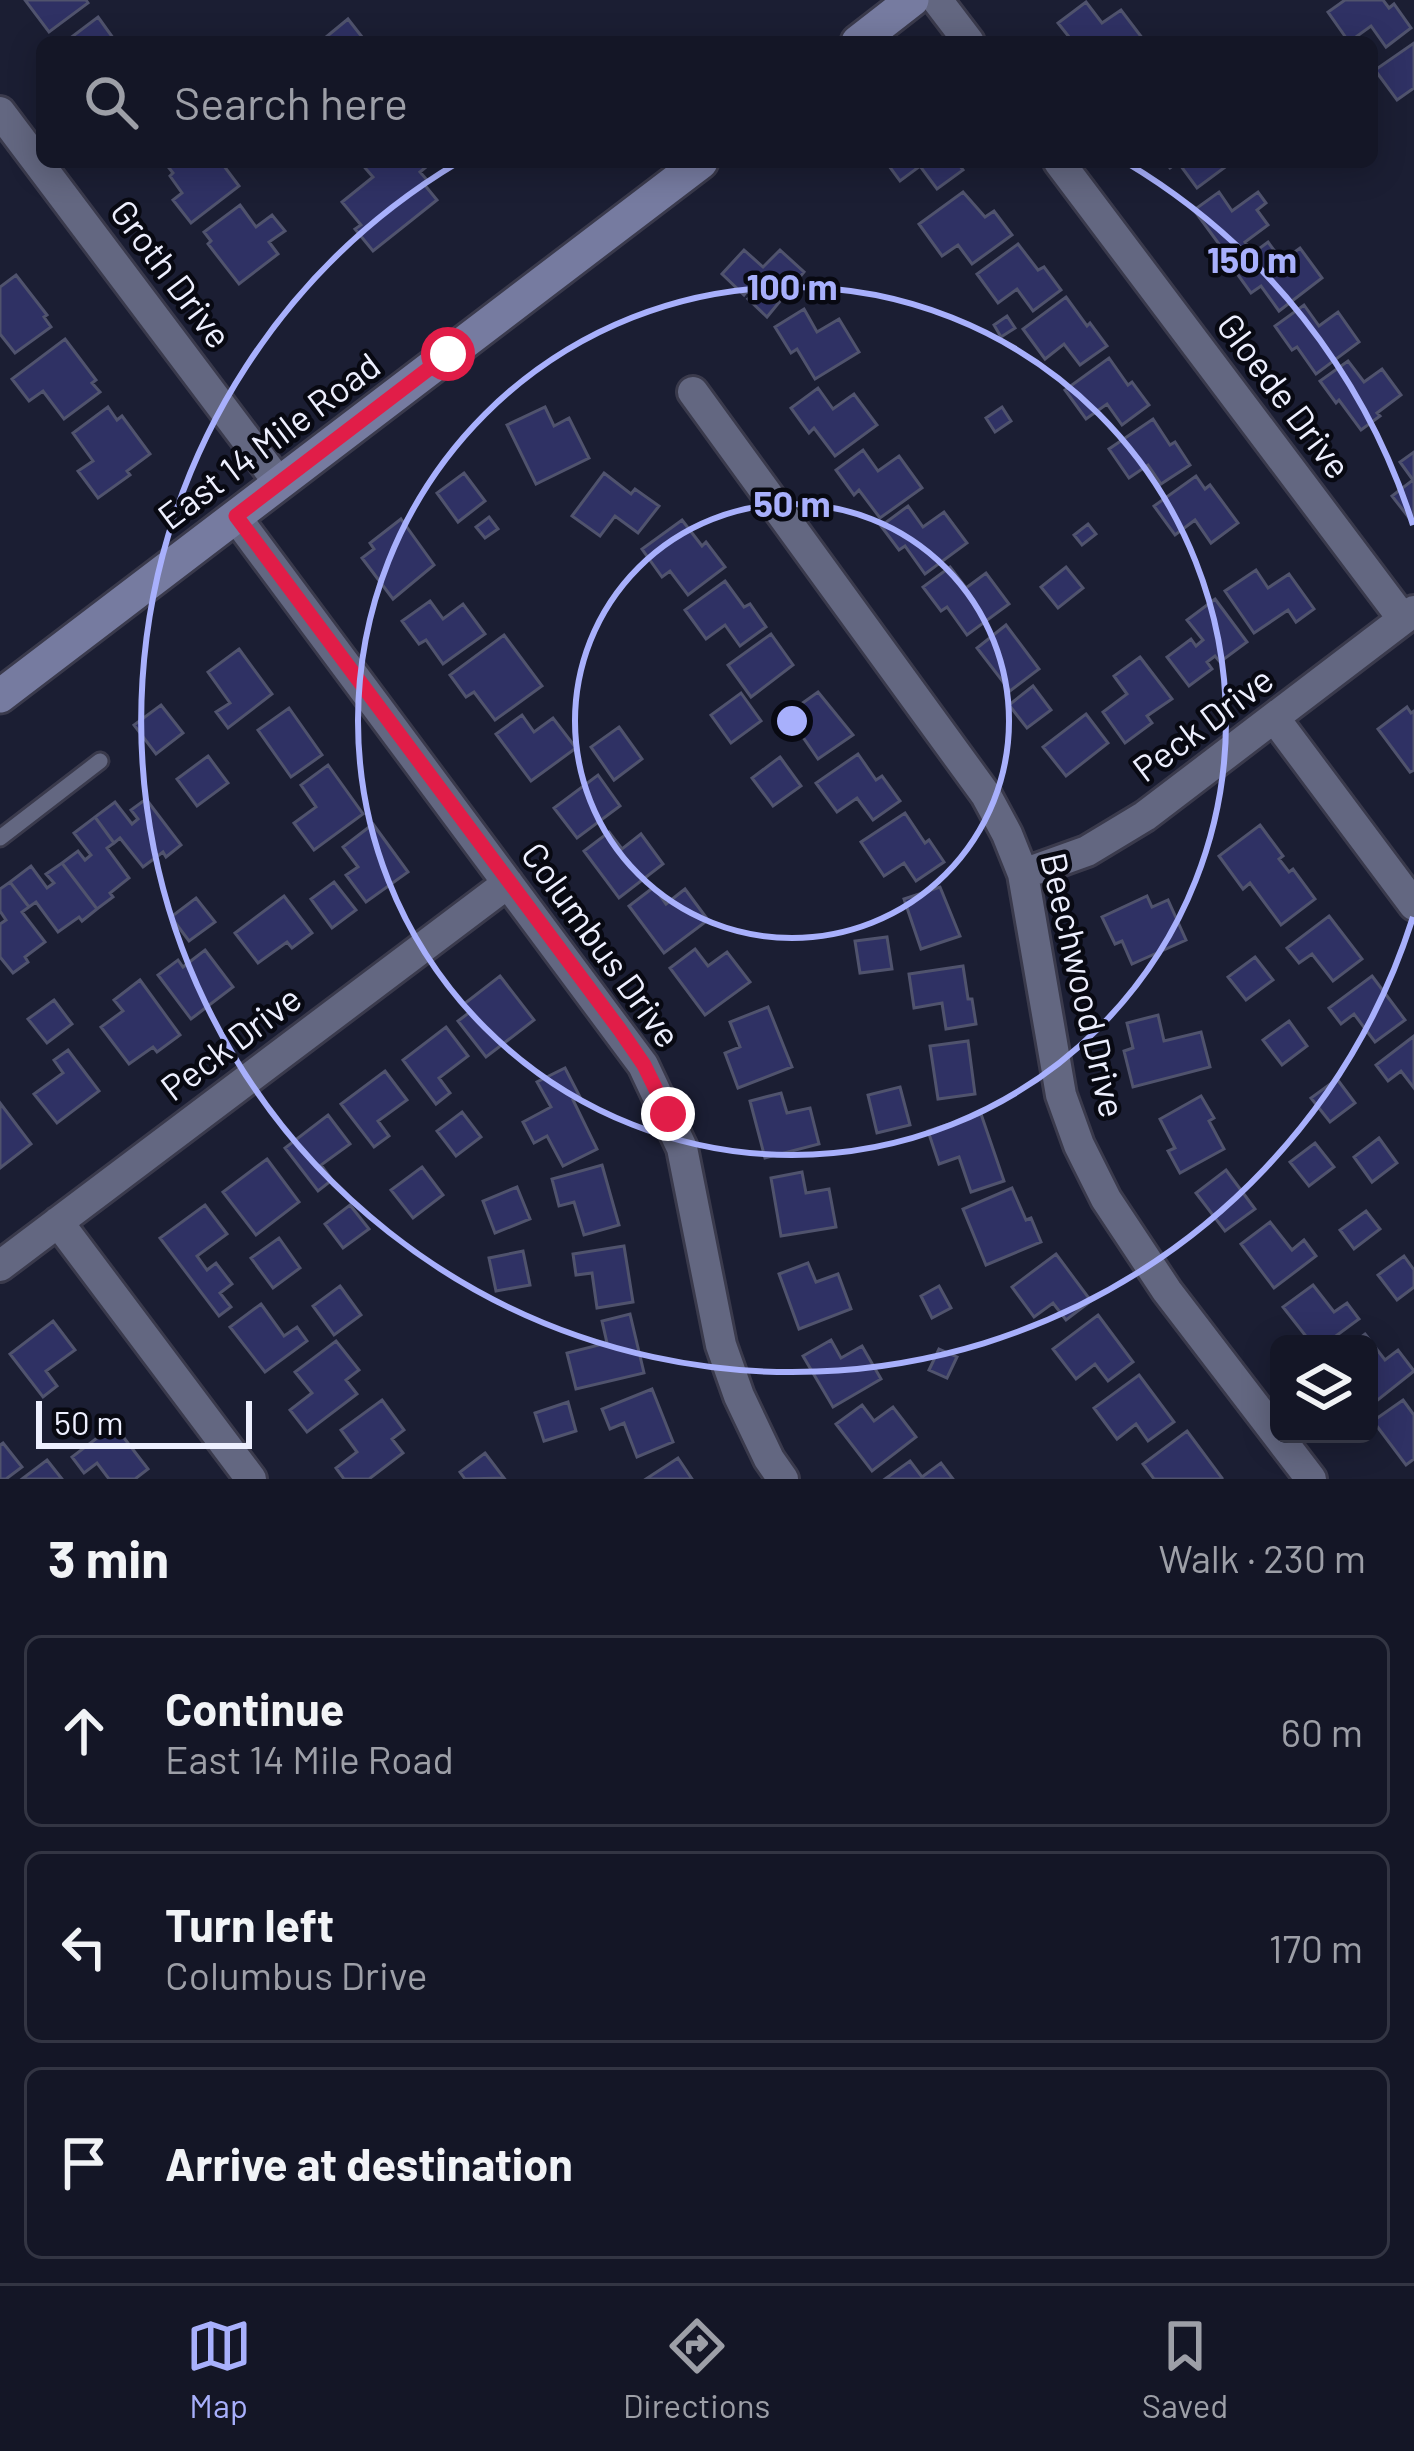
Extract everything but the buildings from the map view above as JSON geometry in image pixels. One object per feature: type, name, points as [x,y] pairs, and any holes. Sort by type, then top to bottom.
[{"type":"main road","points":[[865,36],[912,0]]},
{"type":"main road","name":"East 14 Mile Road","points":[[0,696],[692,168]]},
{"type":"street","points":[[938,0],[965,36]]},
{"type":"street","name":"Groth Drive","points":[[0,112],[36,160]]},
{"type":"street","name":"Groth Drive","points":[[42,168],[279,483]]},
{"type":"street","name":"Gloede Drive","points":[[1064,168],[1408,615]]},
{"type":"street","name":"Beechwood Drive","points":[[694,392],[986,795],[1024,874],[1061,1095],[1079,1145],[1106,1199],[1168,1291],[1311,1479]]},
{"type":"street","name":"Columbus Drive","points":[[236,516],[644,1065],[682,1148],[721,1345],[769,1459],[783,1479]]},
{"type":"street","name":"Peck Drive","points":[[1024,874],[1087,851],[1145,816],[1408,615]]},
{"type":"street","points":[[1275,719],[1414,905]]},
{"type":"street","name":"Peck Drive","points":[[0,1266],[508,883]]},
{"type":"street","points":[[58,1222],[251,1479]]},
{"type":"lane","points":[[0,838],[100,761]]},
{"type":"route","points":[[448,354],[236,516],[620,1030],[668,1114]]}]
